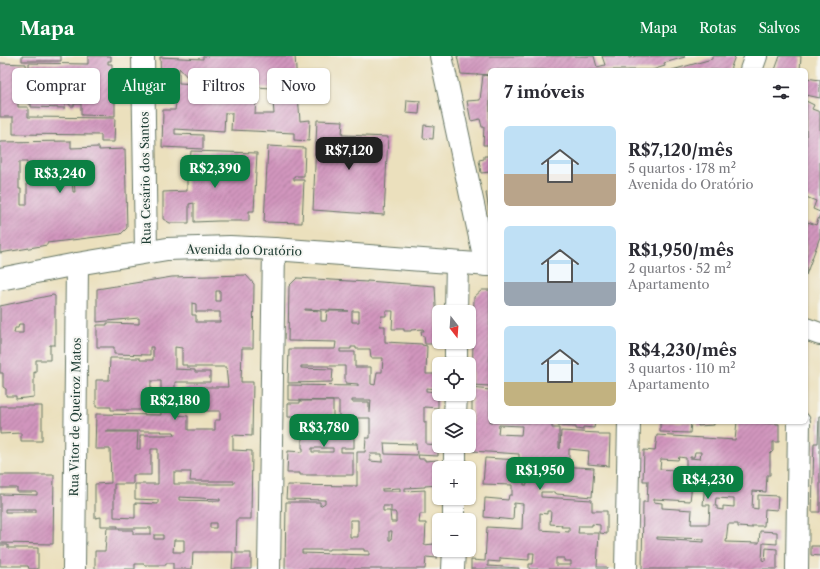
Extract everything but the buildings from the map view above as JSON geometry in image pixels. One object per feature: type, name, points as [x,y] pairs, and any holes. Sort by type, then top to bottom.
[{"type":"street","name":"Rua Cesário dos Santos","points":[[143,56],[146,252]]},
{"type":"street","points":[[441,56],[488,265]]},
{"type":"street","points":[[751,68],[756,56]]},
{"type":"street","name":"Avenida do Oratório","points":[[0,279],[167,249],[230,247],[488,265]]},
{"type":"street","points":[[269,569],[274,249]]},
{"type":"street","points":[[456,305],[457,263]]},
{"type":"street","name":"Rua Vitor de Queiroz Matos","points":[[74,569],[77,264]]},
{"type":"street","points":[[808,330],[820,334]]},
{"type":"street","points":[[626,569],[629,424]]},
{"type":"street","points":[[797,569],[799,424]]},
{"type":"street","points":[[454,557],[454,569]]}]
